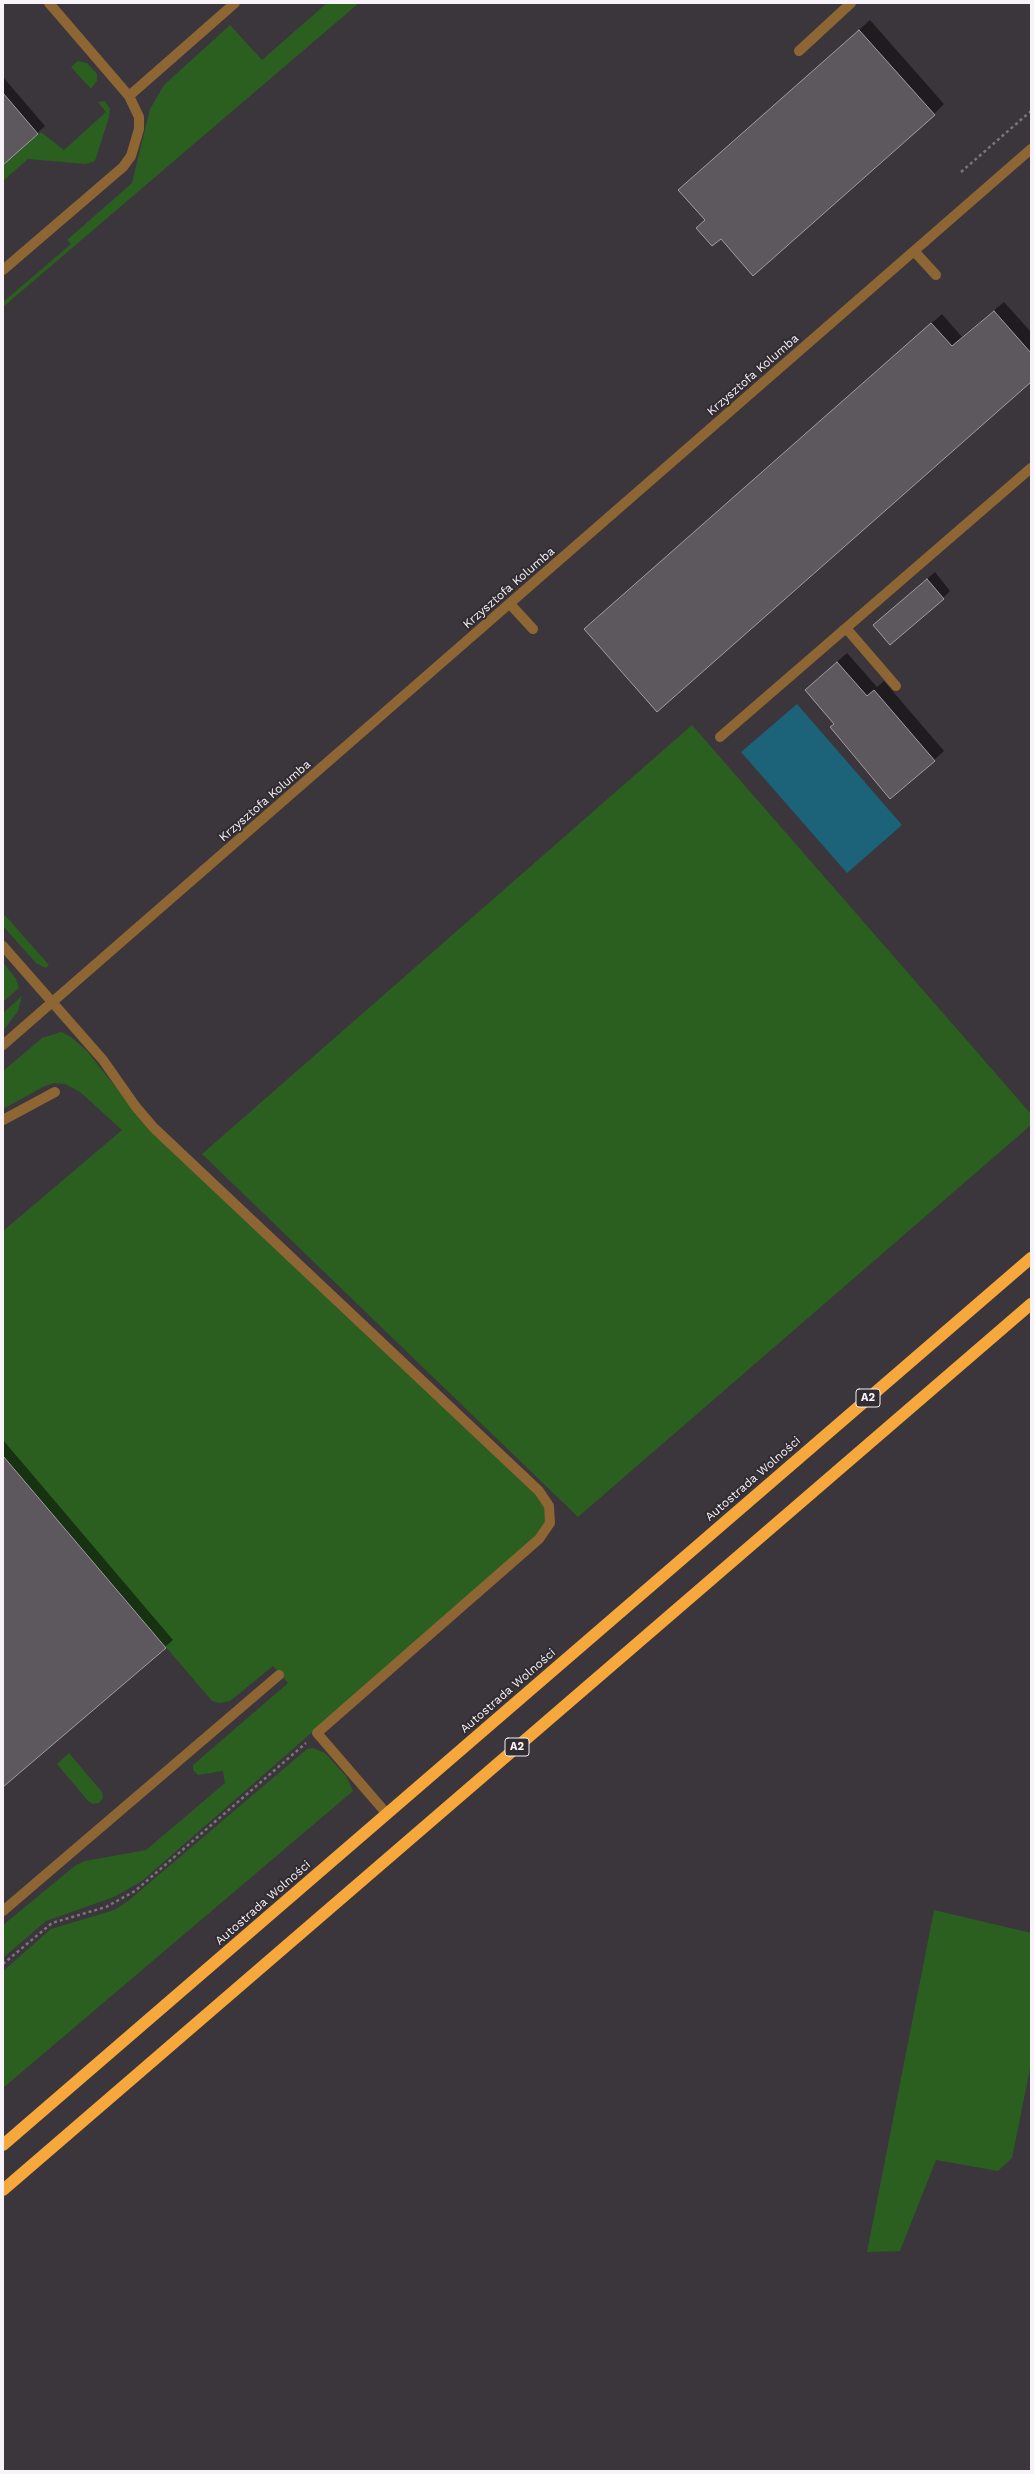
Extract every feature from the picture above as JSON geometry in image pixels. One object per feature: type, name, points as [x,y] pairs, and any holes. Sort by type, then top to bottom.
[{"type":"highway","name":"Autostrada Wolności","points":[[3,2145],[1031,1258]]},
{"type":"highway","name":"A2","points":[[3,2190],[1031,1304]]},
{"type":"street","points":[[3,270],[123,167],[131,156],[138,136],[139,117],[129,96],[49,3]]},
{"type":"street","points":[[129,96],[235,3]]},
{"type":"street","points":[[799,51],[852,3]]},
{"type":"street","name":"Krzysztofa Kolumba","points":[[3,1045],[1031,149]]},
{"type":"street","points":[[914,251],[936,275]]},
{"type":"street","points":[[720,736],[1030,471]]},
{"type":"street","points":[[510,604],[533,629]]},
{"type":"street","points":[[846,628],[896,686]]},
{"type":"street","points":[[3,946],[103,1060],[136,1107],[154,1128],[539,1491],[550,1506],[550,1523],[539,1539],[317,1733],[387,1814]]},
{"type":"street","points":[[3,1120],[55,1092]]},
{"type":"street","points":[[3,1911],[279,1675]]},
{"type":"path","points":[[961,172],[1031,111]]},
{"type":"path","points":[[3,1964],[52,1923],[106,1906],[135,1891],[317,1733]]},
{"type":"green space","points":[[327,3],[359,3],[3,307],[3,302],[71,244],[67,240],[132,183],[150,109],[164,85],[230,25],[262,60]]},
{"type":"green space","points":[[78,61],[87,63],[97,74],[97,81],[91,89],[71,67]]},
{"type":"green space","points":[[105,101],[110,109],[109,117],[95,161],[86,164],[28,159],[3,181],[3,165],[41,132],[64,150],[106,112],[98,102]]},
{"type":"green space","points":[[692,725],[1031,1114],[1031,1125],[578,1517],[202,1154]]},
{"type":"green space","points":[[3,913],[49,965],[46,968],[36,963],[3,926]]},
{"type":"green space","points":[[3,962],[16,979],[19,988],[3,1002]]},
{"type":"green space","points":[[22,996],[18,1011],[3,1031],[3,1013]]},
{"type":"green space","points":[[61,1032],[71,1037],[87,1051],[133,1109],[542,1500],[545,1522],[533,1539],[142,1881],[114,1897],[46,1921],[3,1958],[3,1925],[76,1865],[85,1861],[146,1850],[225,1783],[223,1771],[198,1775],[193,1770],[193,1765],[288,1683],[273,1666],[230,1701],[220,1703],[212,1701],[3,1456],[3,1231],[122,1130],[80,1092],[65,1084],[54,1083],[43,1087],[3,1109],[3,1071],[42,1038]]},
{"type":"green space","points":[[313,1748],[325,1753],[346,1776],[353,1791],[3,2088],[3,1971],[51,1929],[114,1910],[128,1901],[307,1749]]},
{"type":"green space","points":[[69,1753],[102,1792],[103,1798],[99,1803],[93,1804],[88,1801],[57,1764]]},
{"type":"green space","points":[[934,1910],[1031,1933],[1031,2064],[1012,2158],[998,2171],[936,2160],[900,2251],[867,2252]]},
{"type":"water","points":[[797,704],[902,825],[847,873],[741,752]]},
{"type":"building","points":[[859,30],[935,115],[753,276],[721,239],[712,246],[696,228],[705,220],[678,190]]},
{"type":"building","points":[[3,93],[38,134],[3,165]]},
{"type":"building","points":[[994,311],[1031,353],[1031,382],[657,712],[584,629],[931,323],[952,346]]},
{"type":"building","points":[[927,579],[944,599],[890,645],[873,625]]},
{"type":"building","points":[[837,662],[867,696],[874,690],[935,761],[890,799],[830,727],[834,724],[805,690]]},
{"type":"building","points":[[3,1456],[166,1648],[3,1787]]}]
